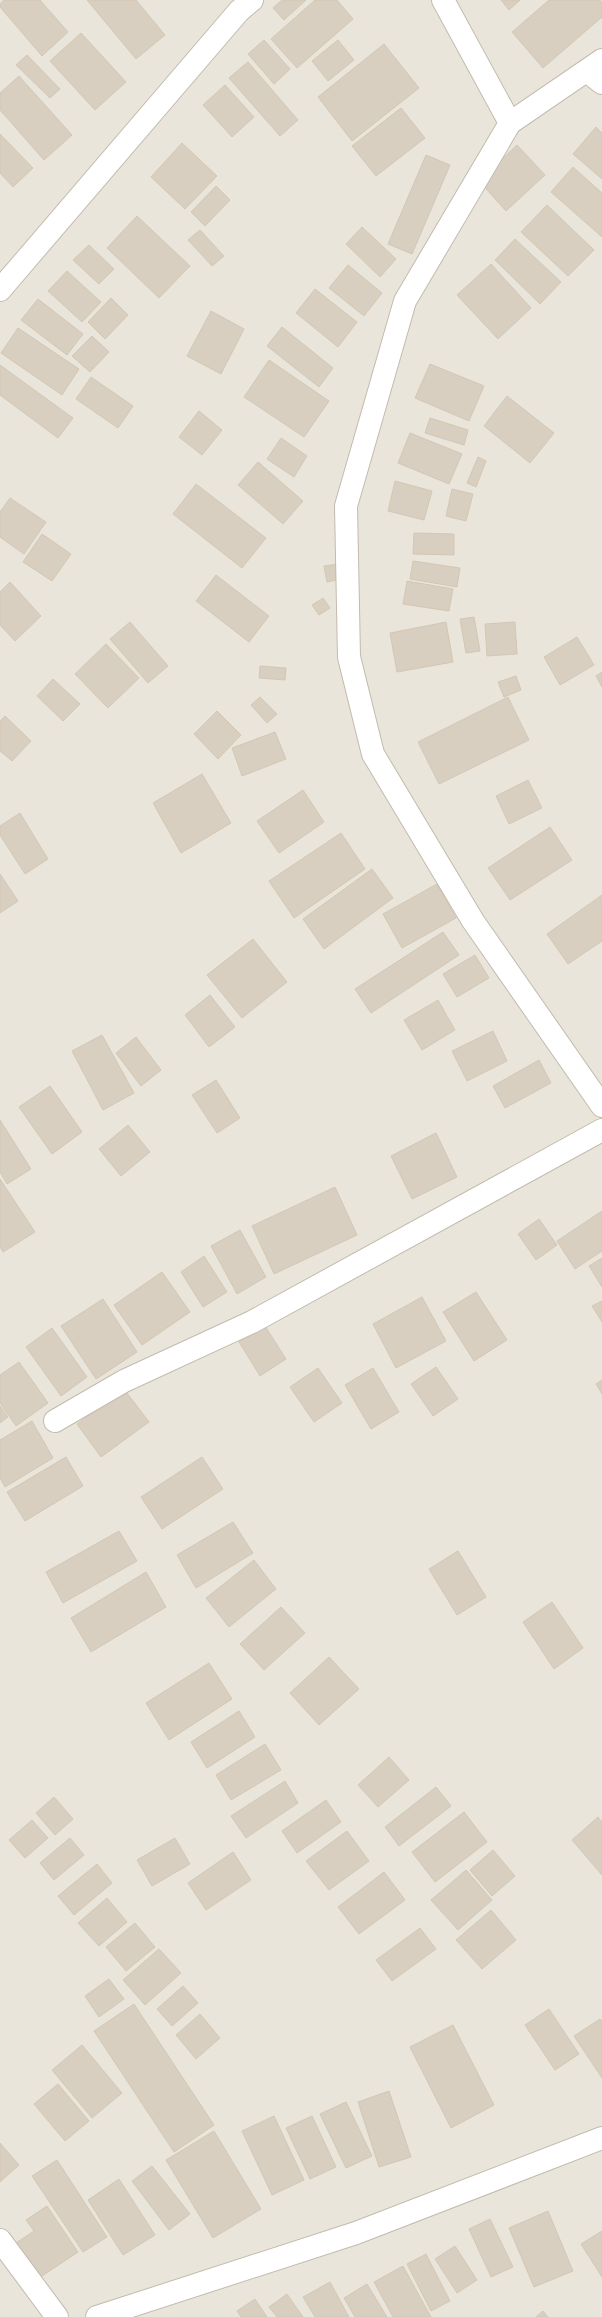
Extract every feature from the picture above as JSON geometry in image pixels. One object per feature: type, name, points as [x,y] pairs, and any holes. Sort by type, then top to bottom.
[{"type":"street","points":[[0,290],[239,11],[252,0]]},
{"type":"street","points":[[443,0],[510,123]]},
{"type":"street","points":[[597,71],[510,123],[405,301],[346,506],[349,657],[373,754],[473,920],[602,1106]]},
{"type":"street","points":[[55,1421],[124,1382],[252,1322],[602,1130]]},
{"type":"street","points":[[97,2317],[356,2233],[602,2138]]},
{"type":"street","points":[[0,2240],[57,2317]]},
{"type":"shaded area","points":[[0,0],[602,0],[602,2317],[0,2317]]},
{"type":"building","points":[[4,0],[40,0],[68,32],[42,56],[0,7],[0,4]]},
{"type":"building","points":[[87,0],[136,0],[165,35],[136,59]]},
{"type":"building","points":[[282,0],[306,0],[284,20],[273,8]]},
{"type":"building","points":[[315,0],[337,0],[353,19],[297,68],[271,39]]},
{"type":"building","points":[[501,0],[520,0],[509,10]]},
{"type":"building","points":[[549,0],[600,0],[602,3],[602,17],[543,68],[512,32]]},
{"type":"building","points":[[81,33],[126,82],[95,110],[50,61]]},
{"type":"building","points":[[264,40],[290,69],[274,84],[248,54]]},
{"type":"building","points":[[338,40],[354,60],[328,81],[312,61]]},
{"type":"building","points":[[384,44],[419,88],[352,141],[318,97]]},
{"type":"building","points":[[27,55],[60,89],[50,98],[16,65]]},
{"type":"building","points":[[248,62],[298,120],[280,136],[229,78]]},
{"type":"building","points":[[19,76],[72,135],[44,160],[0,110],[0,93]]},
{"type":"building","points":[[225,85],[254,117],[232,137],[203,105]]},
{"type":"building","points":[[401,108],[425,138],[376,176],[352,146]]},
{"type":"building","points":[[596,127],[602,133],[602,179],[573,154]]},
{"type":"building","points":[[0,134],[33,168],[13,187],[0,173]]},
{"type":"building","points":[[182,143],[217,176],[185,209],[151,177]]},
{"type":"building","points":[[517,145],[545,175],[506,211],[479,181]]},
{"type":"building","points":[[426,155],[450,165],[412,254],[388,244]]},
{"type":"building","points":[[573,167],[602,193],[602,237],[551,192]]},
{"type":"building","points":[[216,186],[230,200],[205,226],[191,212]]},
{"type":"building","points":[[547,205],[594,250],[568,276],[521,232]]},
{"type":"building","points":[[137,216],[190,266],[159,298],[107,248]]},
{"type":"building","points":[[362,227],[396,259],[380,277],[346,244]]},
{"type":"building","points":[[200,230],[224,256],[212,266],[188,240]]},
{"type":"building","points":[[515,239],[561,282],[540,304],[495,260]]},
{"type":"building","points":[[89,245],[114,269],[99,284],[73,260]]},
{"type":"building","points":[[491,264],[531,308],[498,339],[457,295]]},
{"type":"building","points":[[348,265],[382,293],[364,316],[329,288]]},
{"type":"building","points":[[67,271],[101,302],[82,322],[48,291]]},
{"type":"building","points":[[315,289],[357,322],[338,347],[296,313]]},
{"type":"building","points":[[111,298],[128,315],[105,339],[88,322]]},
{"type":"building","points":[[38,299],[83,334],[67,355],[21,320]]},
{"type":"building","points":[[211,311],[244,329],[221,374],[187,356]]},
{"type":"building","points":[[282,327],[333,368],[319,387],[267,346]]},
{"type":"building","points":[[18,328],[79,369],[62,395],[1,353]]},
{"type":"building","points":[[92,336],[109,352],[90,372],[72,356]]},
{"type":"building","points":[[269,360],[329,401],[304,437],[244,397]]},
{"type":"building","points":[[430,364],[484,386],[469,421],[415,398]]},
{"type":"building","points":[[0,365],[73,418],[58,438],[0,395]]},
{"type":"building","points":[[91,377],[133,406],[118,428],[76,399]]},
{"type":"building","points":[[507,396],[554,433],[530,463],[484,426]]},
{"type":"building","points":[[199,411],[222,430],[202,455],[179,437]]},
{"type":"building","points":[[430,418],[468,430],[464,445],[425,433]]},
{"type":"building","points":[[410,433],[462,454],[449,484],[398,463]]},
{"type":"building","points":[[281,438],[307,456],[294,477],[267,459]]},
{"type":"building","points":[[478,457],[486,461],[476,487],[467,483]]},
{"type":"building","points":[[258,462],[303,501],[283,524],[238,485]]},
{"type":"building","points":[[395,481],[432,491],[424,520],[388,511]]},
{"type":"building","points":[[196,484],[266,538],[242,568],[173,514]]},
{"type":"building","points":[[452,489],[473,494],[466,521],[446,516]]},
{"type":"building","points":[[10,498],[46,522],[24,554],[0,537],[0,512]]},
{"type":"building","points":[[414,533],[454,534],[454,555],[413,554]]},
{"type":"building","points":[[42,534],[71,554],[52,581],[23,562]]},
{"type":"building","points":[[413,561],[460,568],[457,587],[410,579]]},
{"type":"building","points":[[339,564],[342,579],[327,582],[324,566]]},
{"type":"building","points":[[216,575],[269,616],[249,642],[196,601]]},
{"type":"building","points":[[407,581],[453,589],[449,611],[403,604]]},
{"type":"building","points":[[10,582],[41,616],[15,641],[0,625],[0,592]]},
{"type":"building","points":[[323,598],[330,608],[319,615],[312,605]]},
{"type":"building","points":[[474,617],[480,651],[466,653],[460,619]]},
{"type":"building","points":[[130,622],[168,666],[148,683],[110,639]]},
{"type":"building","points":[[446,622],[453,662],[397,672],[390,633]]},
{"type":"building","points":[[515,622],[517,654],[487,656],[485,624]]},
{"type":"building","points":[[577,637],[594,665],[560,685],[544,657]]},
{"type":"building","points":[[106,644],[139,678],[108,708],[75,674]]},
{"type":"building","points":[[260,666],[286,668],[285,680],[259,678]]},
{"type":"building","points":[[602,672],[602,687],[596,676]]},
{"type":"building","points":[[516,676],[521,690],[504,697],[498,682]]},
{"type":"building","points":[[53,679],[80,704],[63,721],[37,696]]},
{"type":"building","points":[[260,697],[277,714],[267,723],[251,705]]},
{"type":"building","points":[[508,697],[529,740],[439,784],[418,742]]},
{"type":"building","points":[[217,711],[241,735],[218,759],[194,734]]},
{"type":"building","points":[[5,716],[31,741],[12,761],[0,751],[0,721]]},
{"type":"building","points":[[275,732],[286,759],[242,776],[232,748]]},
{"type":"building","points":[[202,774],[231,823],[181,853],[153,803]]},
{"type":"building","points":[[528,780],[542,808],[509,824],[496,796]]},
{"type":"building","points":[[303,790],[324,822],[279,853],[257,821]]},
{"type":"building","points":[[20,813],[48,859],[25,874],[0,835],[0,826]]},
{"type":"building","points":[[550,827],[572,860],[510,900],[488,868]]},
{"type":"building","points":[[341,833],[365,869],[294,918],[269,881]]},
{"type":"building","points":[[372,869],[393,898],[324,949],[303,919]]},
{"type":"building","points":[[0,874],[18,901],[0,913]]},
{"type":"building","points":[[437,884],[456,918],[402,948],[383,914]]},
{"type":"building","points":[[602,895],[602,941],[568,964],[547,934]]},
{"type":"building","points":[[443,932],[459,955],[371,1013],[355,989]]},
{"type":"building","points":[[253,939],[287,982],[242,1018],[207,975]]},
{"type":"building","points":[[475,955],[489,978],[457,997],[443,974]]},
{"type":"building","points":[[210,995],[235,1027],[209,1047],[185,1015]]},
{"type":"building","points":[[438,1000],[455,1030],[422,1050],[404,1020]]},
{"type":"building","points":[[493,1031],[507,1061],[467,1081],[452,1051]]},
{"type":"building","points":[[102,1035],[134,1093],[103,1110],[72,1051]]},
{"type":"building","points":[[136,1037],[161,1070],[141,1086],[116,1053]]},
{"type":"building","points":[[539,1060],[551,1083],[505,1108],[493,1086]]},
{"type":"building","points":[[216,1080],[240,1118],[217,1133],[192,1095]]},
{"type":"building","points":[[50,1086],[82,1132],[52,1154],[19,1107]]},
{"type":"building","points":[[0,1120],[31,1169],[7,1184],[0,1172]]},
{"type":"building","points":[[128,1125],[150,1152],[121,1176],[99,1149]]},
{"type":"building","points":[[436,1133],[457,1177],[412,1199],[391,1156]]},
{"type":"building","points":[[0,1179],[35,1232],[3,1252],[0,1247]]},
{"type":"building","points":[[335,1187],[357,1235],[274,1274],[252,1226]]},
{"type":"building","points":[[602,1211],[602,1251],[575,1269],[557,1241]]},
{"type":"building","points":[[539,1219],[557,1245],[536,1260],[518,1234]]},
{"type":"building","points":[[240,1230],[266,1277],[237,1294],[211,1246]]},
{"type":"building","points":[[204,1256],[227,1292],[203,1307],[181,1272]]},
{"type":"building","points":[[602,1258],[602,1287],[589,1266]]},
{"type":"building","points":[[162,1272],[190,1312],[142,1345],[114,1305]]},
{"type":"building","points":[[476,1292],[507,1340],[474,1361],[443,1312]]},
{"type":"building","points":[[422,1297],[446,1341],[396,1368],[373,1324]]},
{"type":"building","points":[[103,1299],[137,1352],[96,1379],[61,1326]]},
{"type":"building","points":[[602,1301],[602,1322],[592,1306]]},
{"type":"building","points":[[265,1326],[286,1359],[260,1376],[239,1342]]},
{"type":"building","points":[[52,1328],[87,1377],[61,1396],[26,1347]]},
{"type":"building","points":[[19,1362],[48,1403],[16,1426],[0,1403],[0,1375]]},
{"type":"building","points":[[436,1367],[458,1399],[433,1416],[411,1384]]},
{"type":"building","points":[[318,1368],[342,1403],[314,1422],[290,1387]]},
{"type":"building","points":[[373,1368],[399,1412],[371,1429],[345,1385]]},
{"type":"building","points":[[602,1380],[602,1394],[596,1384]]},
{"type":"building","points":[[124,1389],[149,1422],[101,1457],[77,1424]]},
{"type":"building","points":[[0,1406],[8,1417],[0,1423]]},
{"type":"building","points":[[32,1421],[53,1458],[5,1487],[0,1478],[0,1440]]},
{"type":"building","points":[[66,1457],[83,1486],[25,1521],[7,1492]]},
{"type":"building","points":[[202,1457],[223,1489],[162,1529],[141,1497]]},
{"type":"building","points":[[233,1522],[253,1553],[196,1588],[177,1555]]},
{"type":"building","points":[[119,1531],[137,1561],[63,1603],[46,1572]]},
{"type":"building","points":[[458,1551],[486,1597],[457,1615],[429,1569]]},
{"type":"building","points":[[254,1560],[276,1589],[229,1627],[206,1598]]},
{"type":"building","points":[[146,1572],[166,1607],[91,1652],[71,1618]]},
{"type":"building","points":[[552,1602],[583,1648],[554,1669],[523,1622]]},
{"type":"building","points":[[281,1607],[305,1633],[264,1670],[240,1644]]},
{"type":"building","points":[[329,1657],[359,1689],[319,1725],[290,1693]]},
{"type":"building","points":[[209,1663],[232,1699],[169,1740],[146,1703]]},
{"type":"building","points":[[239,1711],[255,1737],[207,1768],[191,1742]]},
{"type":"building","points":[[265,1744],[281,1770],[231,1800],[216,1775]]},
{"type":"building","points":[[389,1757],[409,1780],[378,1807],[358,1785]]},
{"type":"building","points":[[285,1781],[298,1803],[246,1838],[231,1816]]},
{"type":"building","points":[[436,1787],[451,1806],[399,1846],[385,1827]]},
{"type":"building","points":[[54,1797],[73,1819],[55,1835],[36,1813]]},
{"type":"building","points":[[326,1800],[341,1822],[297,1853],[282,1831]]},
{"type":"building","points":[[464,1812],[487,1842],[435,1882],[412,1852]]},
{"type":"building","points":[[598,1817],[602,1822],[602,1875],[572,1840]]},
{"type":"building","points":[[32,1820],[48,1838],[25,1858],[9,1840]]},
{"type":"building","points":[[347,1831],[369,1861],[329,1890],[306,1861]]},
{"type":"building","points":[[70,1838],[84,1855],[54,1880],[40,1863]]},
{"type":"building","points":[[175,1838],[190,1864],[152,1886],[137,1860]]},
{"type":"building","points":[[493,1850],[515,1876],[492,1896],[470,1870]]},
{"type":"building","points":[[233,1852],[251,1880],[206,1910],[188,1883]]},
{"type":"building","points":[[97,1864],[112,1883],[74,1915],[58,1896]]},
{"type":"building","points":[[466,1870],[492,1900],[458,1930],[431,1900]]},
{"type":"building","points":[[384,1872],[405,1900],[359,1934],[338,1907]]},
{"type":"building","points":[[107,1898],[127,1922],[99,1946],[78,1923]]},
{"type":"building","points":[[491,1910],[516,1940],[482,1969],[456,1940]]},
{"type":"building","points":[[135,1923],[155,1947],[126,1971],[106,1947]]},
{"type":"building","points":[[420,1928],[436,1949],[392,1981],[376,1960]]},
{"type":"building","points":[[159,1949],[181,1973],[145,2005],[123,1980]]},
{"type":"building","points":[[109,1979],[124,1999],[99,2017],[85,1996]]},
{"type":"building","points":[[183,1986],[198,2003],[172,2026],[157,2009]]},
{"type":"building","points":[[134,2004],[214,2125],[174,2152],[94,2031]]},
{"type":"building","points":[[549,2009],[579,2054],[555,2070],[525,2025]]},
{"type":"building","points":[[200,2014],[220,2038],[196,2059],[176,2035]]},
{"type":"building","points":[[600,2019],[602,2021],[602,2078],[574,2036]]},
{"type":"building","points":[[453,2025],[494,2105],[451,2128],[410,2047]]},
{"type":"building","points":[[82,2045],[122,2093],[92,2118],[52,2070]]},
{"type":"building","points":[[58,2084],[89,2121],[65,2141],[34,2104]]},
{"type":"building","points":[[389,2091],[411,2157],[379,2167],[358,2102]]},
{"type":"building","points":[[346,2102],[372,2156],[346,2168],[320,2114]]},
{"type":"building","points":[[274,2116],[304,2180],[272,2195],[242,2131]]},
{"type":"building","points":[[312,2116],[336,2167],[310,2179],[286,2128]]},
{"type":"building","points":[[214,2131],[261,2209],[213,2238],[166,2160]]},
{"type":"building","points":[[0,2143],[19,2165],[0,2182]]},
{"type":"building","points":[[57,2160],[107,2237],[83,2252],[32,2176]]},
{"type":"building","points":[[152,2166],[190,2214],[169,2230],[132,2181]]},
{"type":"building","points":[[119,2179],[155,2235],[123,2255],[88,2200]]},
{"type":"building","points":[[47,2206],[78,2252],[36,2280],[13,2245],[34,2231],[26,2220]]},
{"type":"building","points":[[548,2211],[573,2271],[534,2287],[509,2228]]},
{"type":"building","points":[[490,2219],[513,2267],[491,2277],[469,2229]]},
{"type":"building","points":[[602,2231],[602,2277],[581,2244]]},
{"type":"building","points":[[455,2246],[477,2280],[457,2293],[435,2259]]},
{"type":"building","points":[[426,2254],[450,2301],[431,2311],[407,2264]]},
{"type":"building","points":[[403,2266],[431,2317],[393,2317],[374,2282]]},
{"type":"building","points":[[330,2282],[349,2317],[315,2317],[303,2297]]},
{"type":"building","points":[[367,2284],[387,2317],[355,2317],[344,2298]]},
{"type":"building","points":[[287,2294],[303,2317],[277,2317],[269,2307]]},
{"type":"building","points":[[255,2299],[267,2317],[241,2317],[237,2311]]},
{"type":"building","points":[[543,2311],[548,2317],[536,2317]]}]
